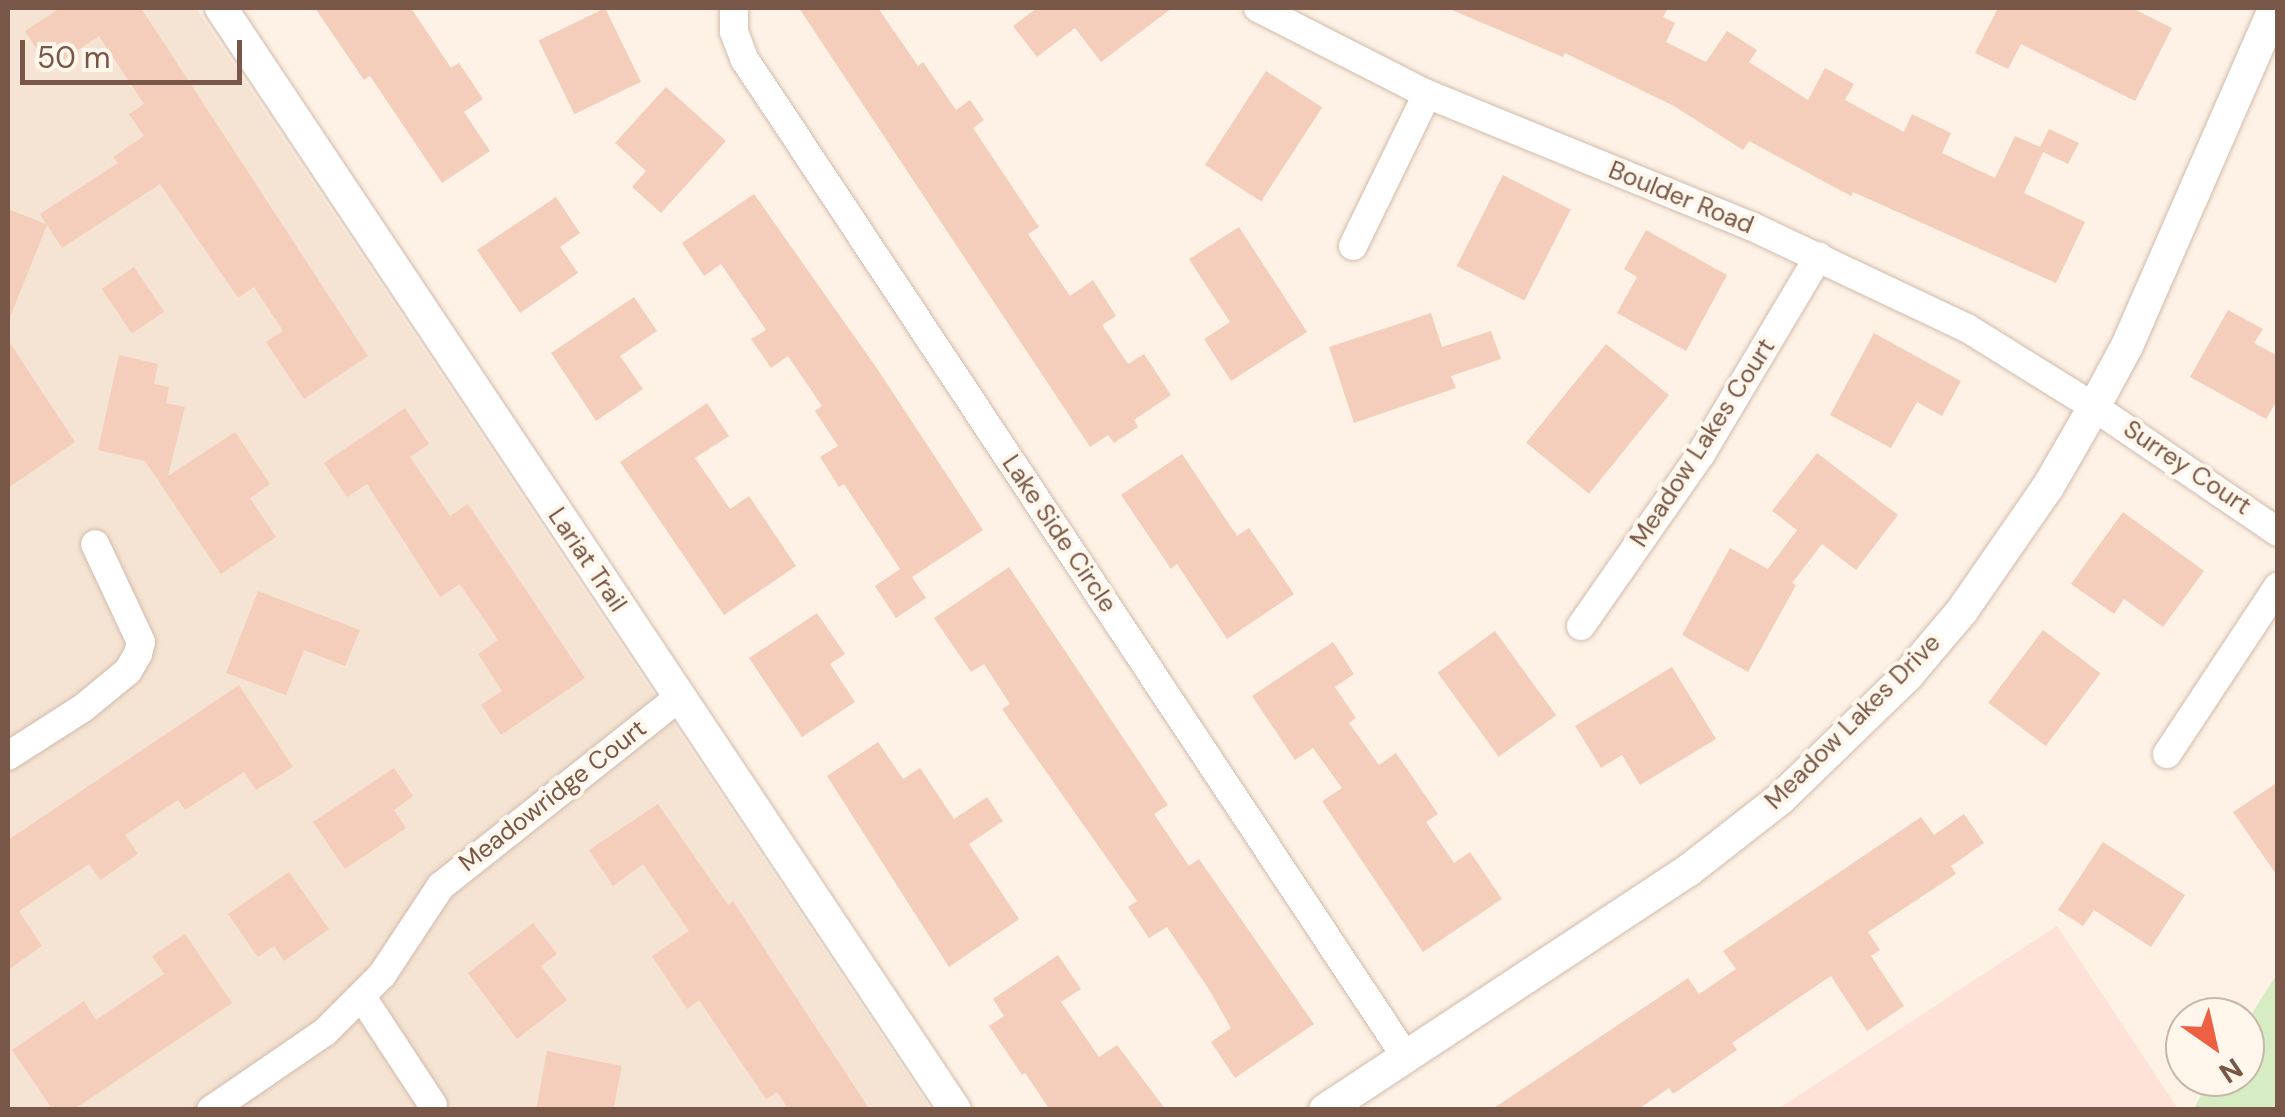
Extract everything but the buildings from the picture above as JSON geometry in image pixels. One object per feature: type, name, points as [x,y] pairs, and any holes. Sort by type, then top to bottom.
[{"type":"street","name":"Lariat Trail","points":[[221,8],[955,1110]]},
{"type":"street","name":"Lake Side Circle","points":[[734,8],[734,32],[745,60],[1404,1054]]},
{"type":"street","name":"Boulder Road","points":[[1258,8],[1428,94],[1819,256],[1968,328],[2094,406]]},
{"type":"street","name":"Meadow Lakes Drive","points":[[1325,1110],[1404,1054],[1618,920],[1780,800],[1907,676],[1962,611],[2048,487],[2094,406],[2126,346],[2275,8]]},
{"type":"street","points":[[1353,246],[1428,94]]},
{"type":"street","name":"Meadow Lakes Court","points":[[1580,626],[1701,454],[1819,256]]},
{"type":"street","name":"Surrey Court","points":[[2094,406],[2278,532]]},
{"type":"street","points":[[8,756],[82,708],[128,671],[138,654],[140,642],[95,544]]},
{"type":"street","points":[[2167,754],[2278,586]]},
{"type":"street","name":"Meadowridge Court","points":[[211,1110],[325,1032],[362,997],[441,886],[678,698]]},
{"type":"street","points":[[362,997],[434,1105]]},
{"type":"shaded area","points":[[8,8],[196,8],[930,1109],[8,1109]]},
{"type":"shaded area","points":[[2057,926],[2165,1089],[2165,1097],[2170,1097],[2178,1109],[1778,1109]]},
{"type":"green space","points":[[2277,974],[2277,1109],[2194,1109],[2200,1097],[2265,1097],[2262,997]]}]
